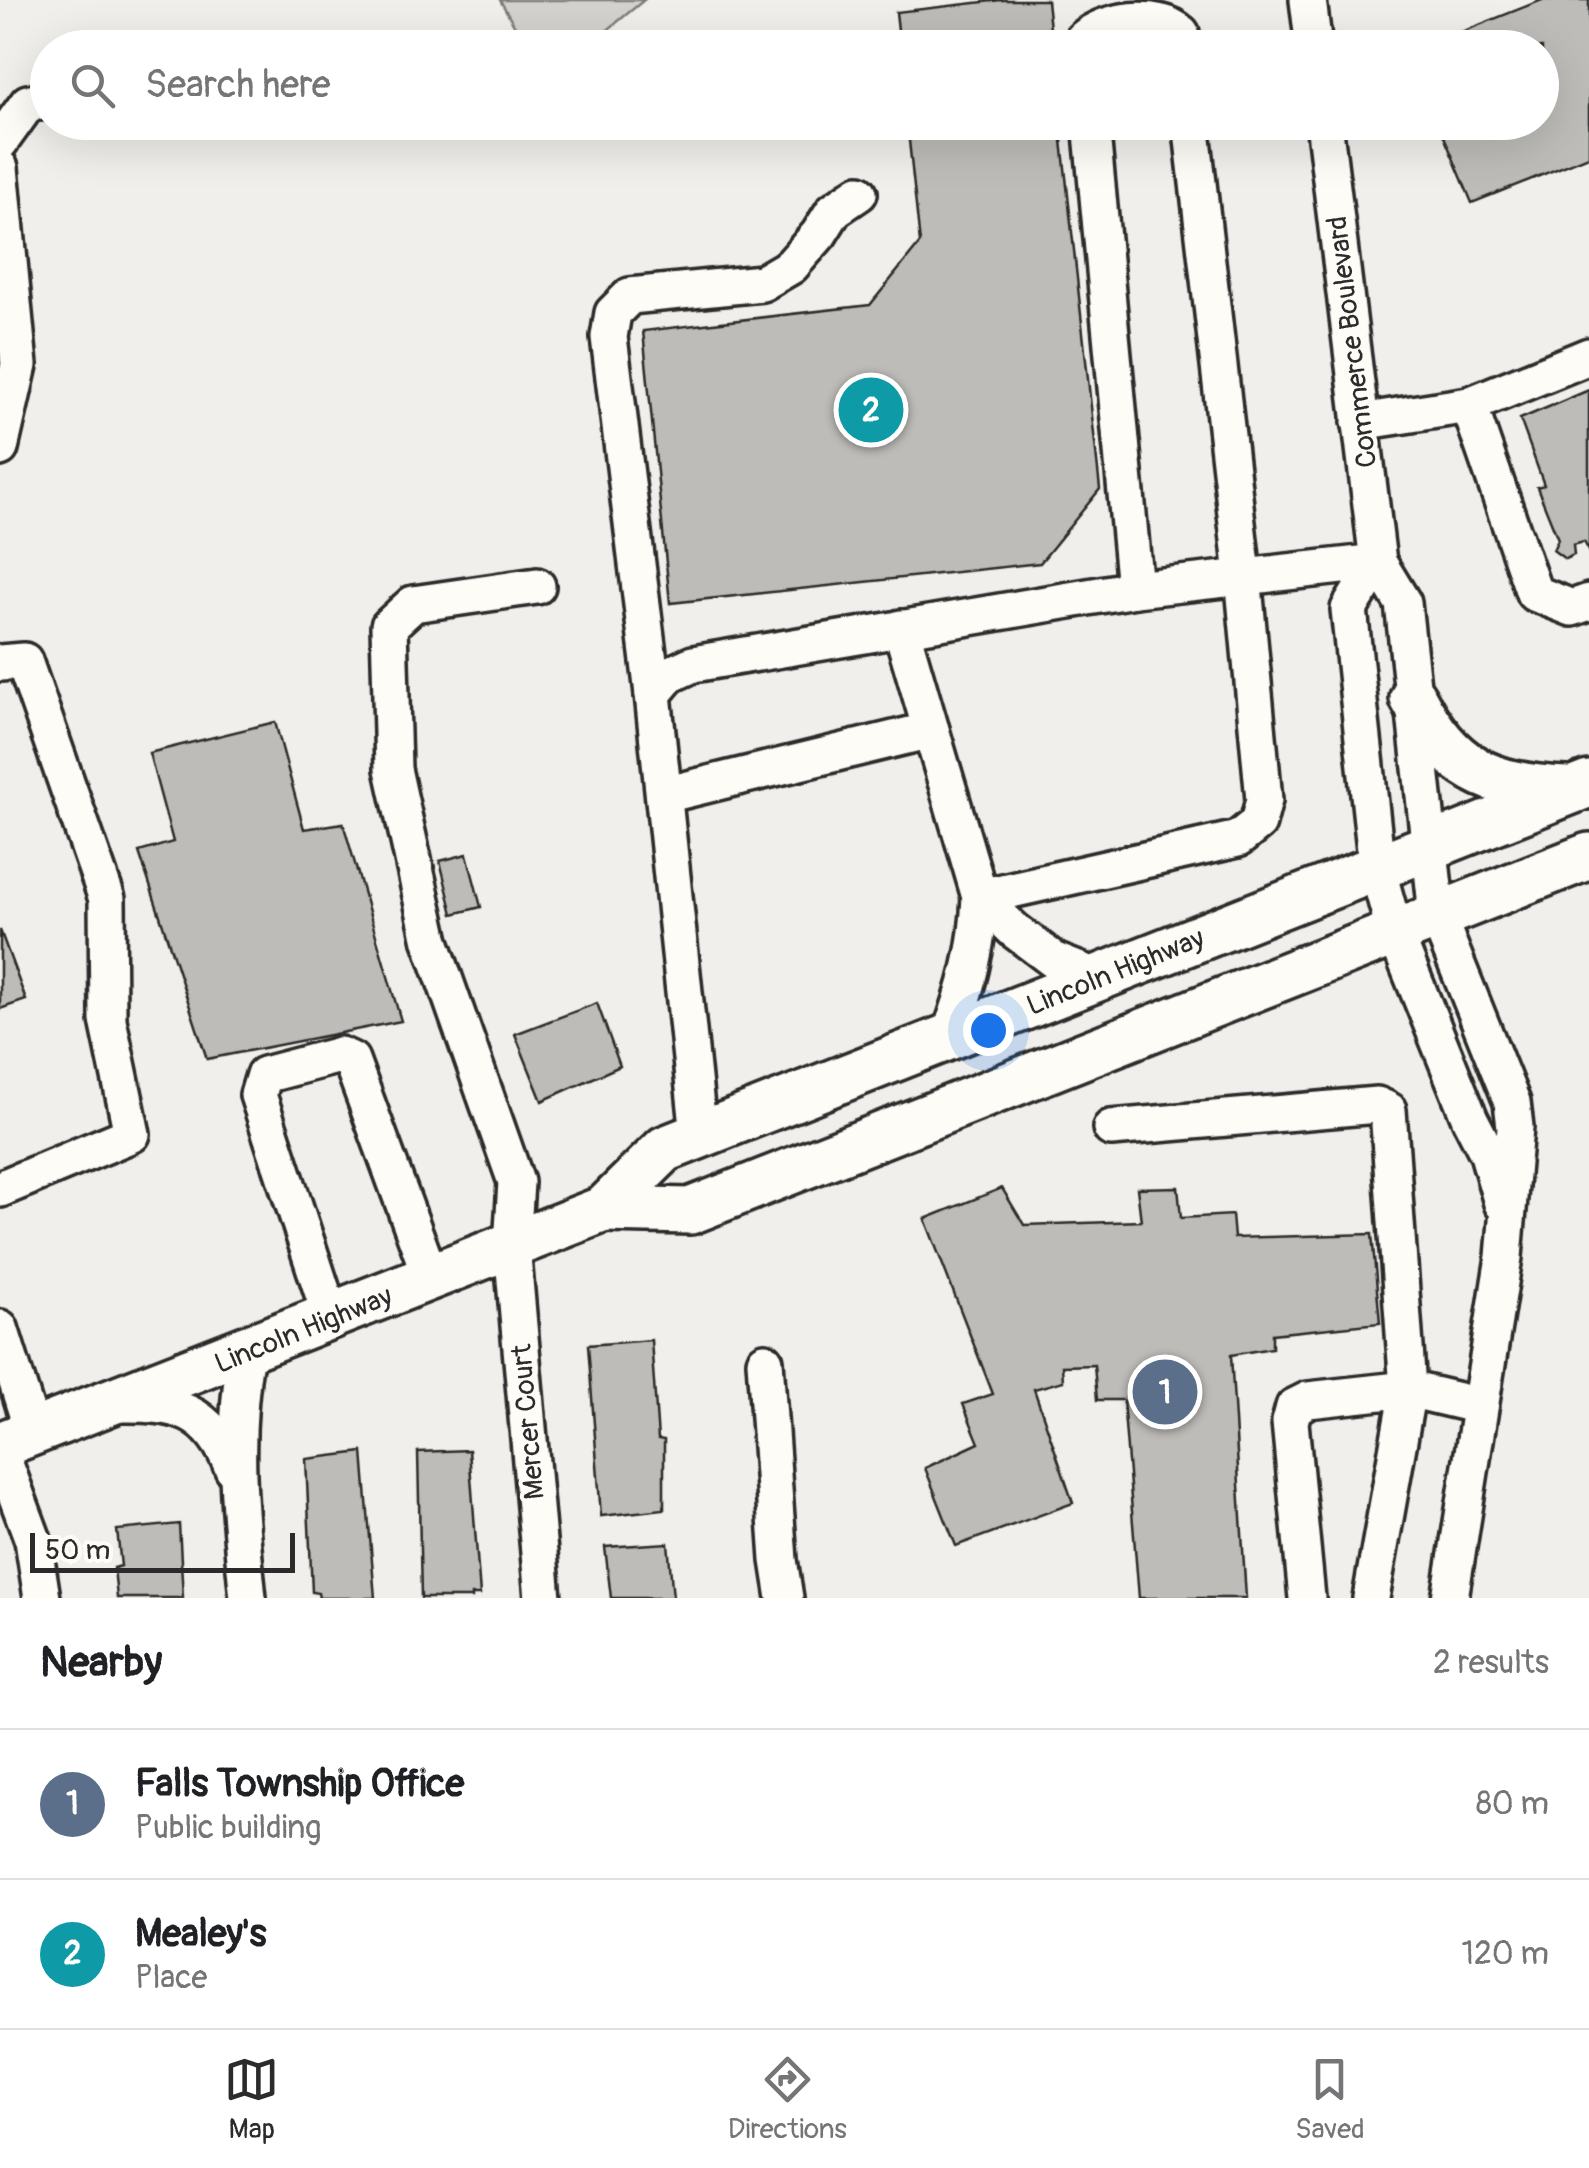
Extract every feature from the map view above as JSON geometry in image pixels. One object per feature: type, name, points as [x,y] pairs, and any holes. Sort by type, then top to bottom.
[{"type":"main road","points":[[1413,698],[1444,747],[1469,768],[1528,788],[1581,787]]},
{"type":"main road","name":"Lincoln Highway","points":[[11,1443],[604,1209],[665,1149],[1581,787]]},
{"type":"main road","name":"Lincoln Highway","points":[[604,1209],[690,1211],[1589,856]]},
{"type":"street","points":[[1308,0],[1312,30]]},
{"type":"street","points":[[1094,30],[1158,20],[1178,30]]},
{"type":"street","points":[[0,142],[30,103]]},
{"type":"street","points":[[1093,140],[1135,589]]},
{"type":"street","points":[[980,896],[1238,839],[1258,824],[1264,800],[1243,575],[1193,140]]},
{"type":"street","name":"Commerce Boulevard","points":[[1326,140],[1378,562],[1403,603],[1437,916],[1512,1102],[1515,1126],[1505,1220]]},
{"type":"street","points":[[0,168],[20,365],[0,448]]},
{"type":"street","points":[[699,1136],[654,694],[609,337],[613,313],[630,296],[762,283],[791,266],[834,210],[859,192]]},
{"type":"street","points":[[1360,422],[1469,405],[1589,356]]},
{"type":"street","points":[[1469,405],[1534,594],[1572,608],[1589,602]]},
{"type":"street","points":[[654,694],[669,675],[693,664],[1135,589],[1378,562]]},
{"type":"street","points":[[1378,562],[1350,609],[1377,868],[1395,932],[1470,1119],[1488,1154],[1505,1220],[1504,1258],[1450,1598]]},
{"type":"street","name":"Mercer Court","points":[[537,586],[413,604],[389,626],[392,768],[431,941],[516,1182],[512,1246],[543,1598]]},
{"type":"street","points":[[901,628],[980,896],[978,940],[968,985],[949,1037]]},
{"type":"street","points":[[0,662],[24,661],[107,900],[108,1020],[132,1134],[0,1189]]},
{"type":"street","points":[[664,795],[931,730]]},
{"type":"street","points":[[980,896],[1055,962],[1098,978]]},
{"type":"street","points":[[331,1318],[258,1095],[264,1075],[340,1055],[351,1060],[432,1278]]},
{"type":"street","points":[[1111,1128],[1377,1105],[1388,1110],[1408,1390],[1370,1598]]},
{"type":"street","points":[[0,1328],[11,1443],[42,1598]]},
{"type":"street","points":[[246,1352],[236,1422],[236,1475],[248,1598]]},
{"type":"street","points":[[765,1360],[785,1598]]},
{"type":"street","points":[[1307,1598],[1290,1422],[1294,1407],[1308,1400],[1408,1390],[1480,1406]]},
{"type":"street","points":[[112,1404],[160,1404],[194,1414],[225,1447],[236,1475]]},
{"type":"shaded area","points":[[500,0],[644,0],[608,30],[517,30]]},
{"type":"building","points":[[1001,0],[1047,0],[1050,30],[898,30],[896,12]]},
{"type":"building","points":[[1542,0],[1589,0],[1589,156],[1472,203],[1446,140],[1559,140],[1559,30],[1466,30]]},
{"type":"building","points":[[909,140],[1062,140],[1100,489],[1040,563],[670,603],[643,331],[870,305],[920,243]]},
{"type":"building","points":[[1589,390],[1589,551],[1584,542],[1573,545],[1574,555],[1565,559],[1553,550],[1558,539],[1537,487],[1544,485],[1520,419]]},
{"type":"building","points":[[275,722],[304,829],[343,823],[401,1021],[207,1059],[139,852],[173,842],[149,753]]},
{"type":"building","points":[[467,854],[481,907],[453,914],[440,861]]},
{"type":"building","points":[[0,930],[26,1000],[0,1009]]},
{"type":"building","points":[[597,1003],[620,1066],[542,1101],[515,1034]]},
{"type":"building","points":[[1178,1187],[1181,1218],[1232,1215],[1234,1238],[1372,1234],[1380,1323],[1272,1334],[1272,1348],[1231,1355],[1246,1598],[1139,1598],[1123,1400],[1097,1400],[1094,1365],[1062,1366],[1063,1381],[1034,1389],[1073,1503],[956,1546],[925,1468],[979,1443],[963,1404],[993,1394],[925,1219],[1002,1188],[1024,1225],[1141,1221],[1137,1188]]},
{"type":"building","points":[[651,1340],[658,1439],[664,1440],[664,1509],[601,1516],[588,1345]]},
{"type":"building","points":[[469,1450],[480,1595],[421,1598],[418,1452]]},
{"type":"building","points":[[363,1452],[375,1598],[319,1598],[318,1593],[312,1592],[306,1459]]},
{"type":"building","points":[[179,1524],[183,1598],[117,1598],[114,1568],[121,1566],[117,1530]]},
{"type":"building","points":[[668,1543],[673,1598],[611,1598],[605,1547]]},
{"type":"place","name":"Mealey's","points":[[871,410]]},
{"type":"place","name":"Falls Township Office","points":[[1165,1392]]}]
